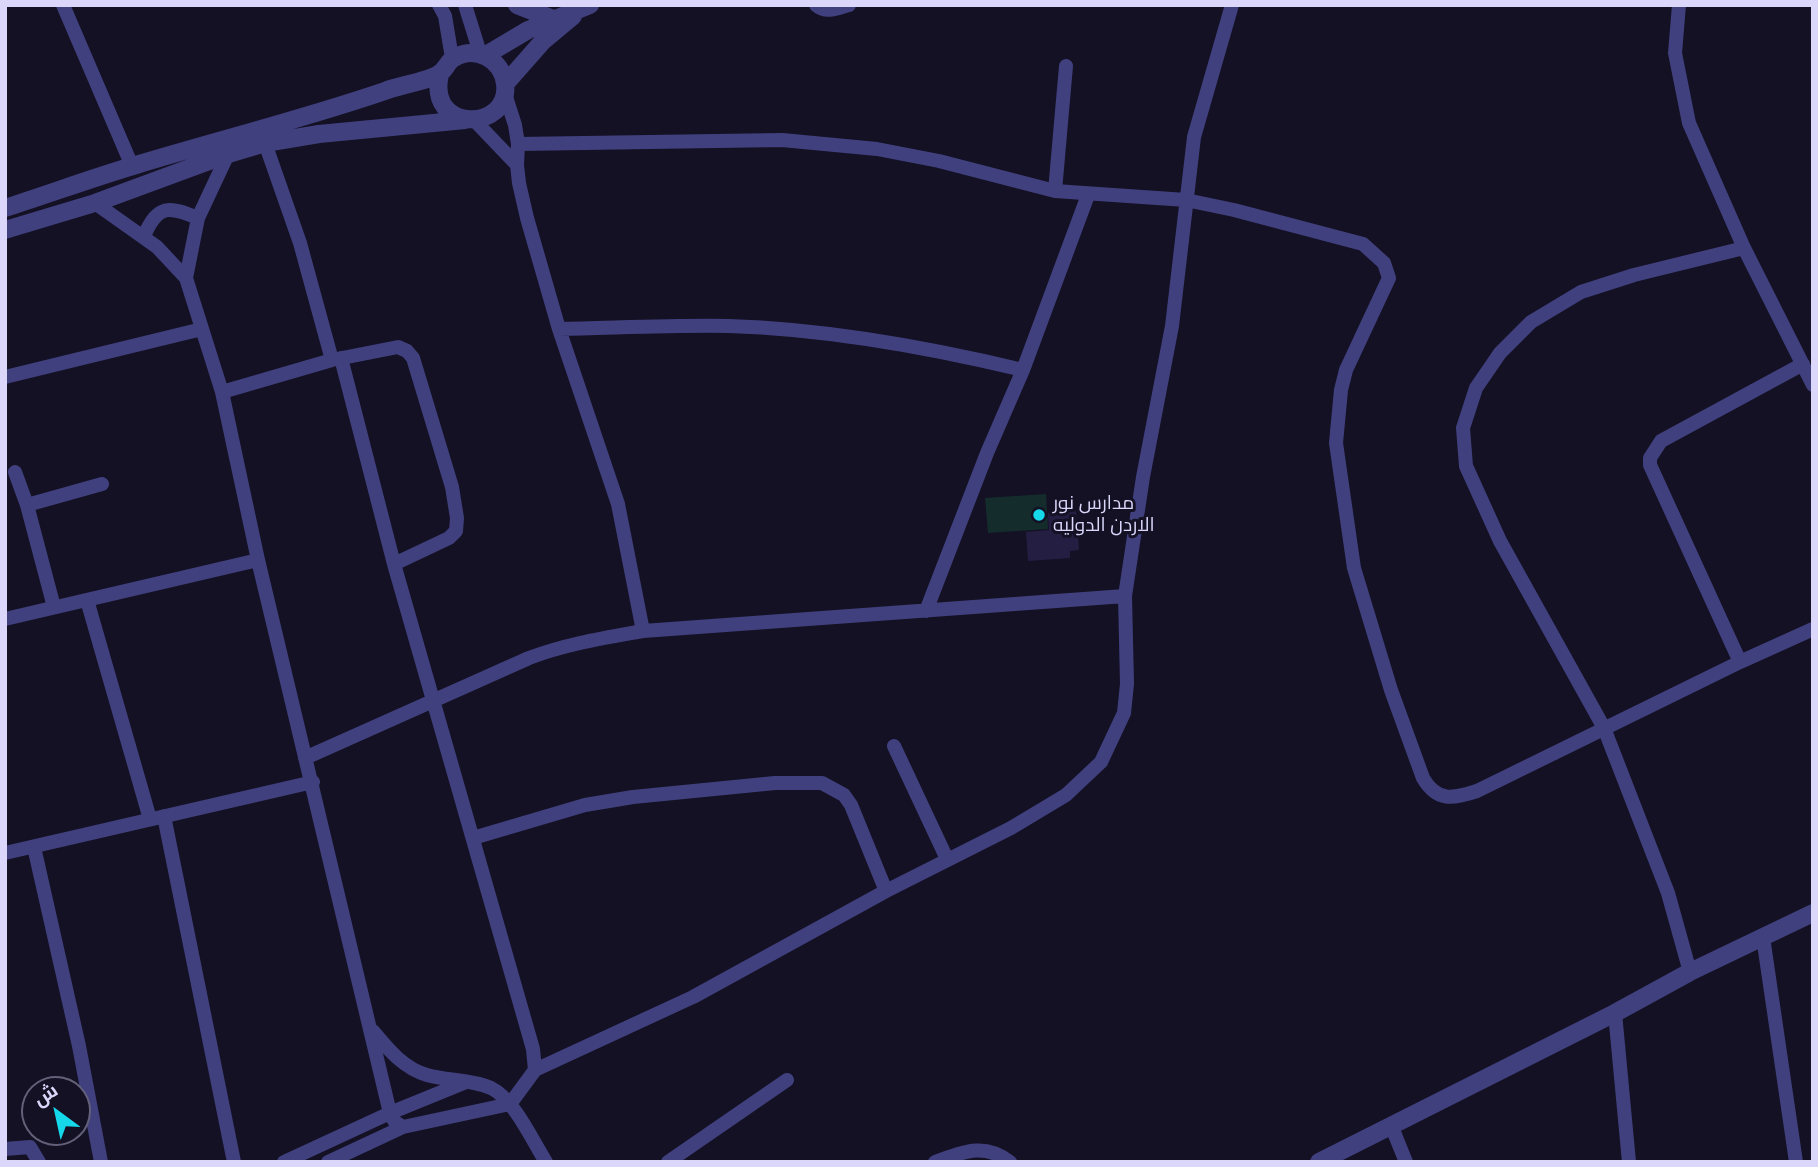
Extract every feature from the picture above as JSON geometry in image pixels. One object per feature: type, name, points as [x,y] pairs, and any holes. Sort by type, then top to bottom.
[{"type":"street","points":[[63,5],[132,166]]},
{"type":"street","points":[[439,5],[445,16],[452,58]]},
{"type":"street","points":[[465,5],[483,54],[499,67],[505,88],[515,125],[517,165],[527,218],[559,329],[618,504],[643,631]]},
{"type":"street","points":[[517,5],[553,19]]},
{"type":"street","points":[[816,5],[833,10],[849,5]]},
{"type":"street","points":[[328,1162],[403,1127],[510,1104],[536,1070],[693,997],[886,891],[1042,810],[1084,780],[1101,762],[1124,713],[1127,684],[1125,596],[1143,477],[1172,326],[1194,137],[1232,5]]},
{"type":"street","points":[[1679,5],[1675,53],[1689,123],[1744,248],[1813,385]]},
{"type":"street","points":[[517,165],[470,120],[448,111],[438,94],[440,74],[452,58],[466,53],[483,54],[553,19],[585,7]]},
{"type":"street","points":[[5,230],[96,203],[265,143],[356,130],[470,120],[494,112],[505,88],[543,41],[585,7]]},
{"type":"street","points":[[1055,191],[1066,66]]},
{"type":"street","points":[[5,208],[132,166],[342,106],[440,74]]},
{"type":"street","points":[[518,144],[770,140],[877,149],[939,161],[1055,191],[1186,200],[1363,244],[1380,258],[1388,270],[1389,278],[1346,370],[1341,390],[1336,443],[1354,568],[1391,690],[1423,778],[1438,795],[1451,797],[1477,791],[1813,629]]},
{"type":"street","points":[[265,143],[336,359],[533,1049],[536,1070]]},
{"type":"street","points":[[186,278],[198,218],[228,154]]},
{"type":"street","points":[[926,611],[987,453],[1023,370],[1088,195]]},
{"type":"street","points":[[96,203],[144,236],[171,260],[186,278],[222,392],[258,560],[390,1113],[395,1122],[403,1127]]},
{"type":"street","points":[[144,236],[155,215],[161,211],[178,210],[198,218]]},
{"type":"street","points":[[1690,972],[1668,893],[1604,728],[1500,541],[1466,466],[1463,428],[1476,388],[1500,353],[1531,322],[1581,292],[1634,275],[1744,248]]},
{"type":"street","points":[[559,329],[747,327],[922,348],[1023,370]]},
{"type":"street","points":[[5,377],[202,328]]},
{"type":"street","points":[[222,392],[336,359],[398,347],[413,358],[452,487],[456,531],[449,538],[394,564]]},
{"type":"street","points":[[1740,662],[1650,465],[1650,458],[1661,441],[1802,364]]},
{"type":"street","points":[[15,472],[27,505],[54,607]]},
{"type":"street","points":[[27,505],[102,484]]},
{"type":"street","points":[[5,619],[258,560]]},
{"type":"street","points":[[305,758],[544,652],[561,647],[643,631],[1125,596]]},
{"type":"street","points":[[87,600],[157,817],[234,1162]]},
{"type":"street","points":[[894,746],[947,859]]},
{"type":"street","points":[[5,853],[313,782]]},
{"type":"street","points":[[473,838],[585,805],[634,797],[775,783],[813,782],[831,786],[844,795],[851,805],[886,891]]},
{"type":"street","points":[[34,847],[79,1046],[101,1162]]},
{"type":"street","points":[[1320,1162],[1615,1013],[1690,972],[1813,912]]},
{"type":"street","points":[[1763,937],[1796,1162]]},
{"type":"street","points":[[1615,1013],[1629,1162]]},
{"type":"street","points":[[369,1027],[396,1058],[426,1075],[492,1088],[510,1104],[546,1162]]},
{"type":"street","points":[[668,1162],[787,1080]]},
{"type":"street","points":[[284,1162],[467,1081]]},
{"type":"street","points":[[1391,1125],[1406,1162]]},
{"type":"street","points":[[5,1149],[30,1147],[39,1162]]},
{"type":"street","points":[[935,1162],[986,1149],[1010,1162]]},
{"type":"green space","points":[[1046,494],[1048,529],[988,533],[985,498]]},
{"type":"building","points":[[1076,511],[1079,550],[1070,551],[1070,558],[1028,561],[1026,532],[1049,530],[1048,513]]},
{"type":"place","name":"مدارس نور الاردن الدوليه","points":[[1039,515]]}]
